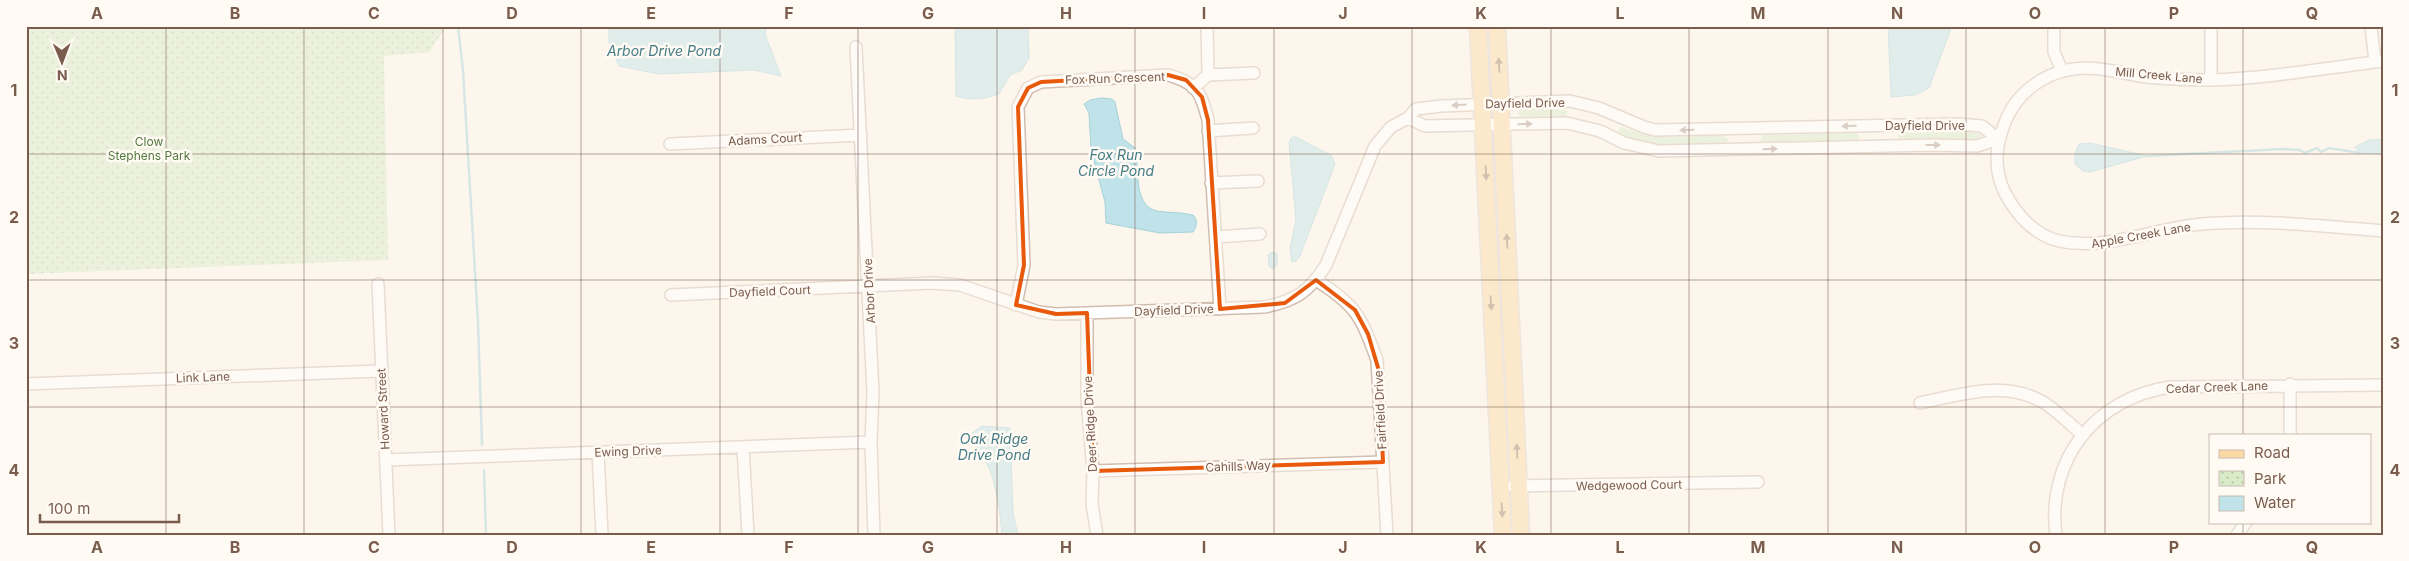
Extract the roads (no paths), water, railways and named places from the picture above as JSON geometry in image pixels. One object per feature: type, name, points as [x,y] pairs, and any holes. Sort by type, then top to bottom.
[{"type":"main road","points":[[1478,26],[1503,535]]},
{"type":"main road","points":[[1497,26],[1521,535]]},
{"type":"street","points":[[1207,26],[1208,75]]},
{"type":"street","points":[[2054,26],[2054,52],[2062,71]]},
{"type":"street","points":[[2211,26],[2212,80]]},
{"type":"street","points":[[2371,26],[2379,61]]},
{"type":"street","name":"Arbor Drive","points":[[856,47],[873,393],[871,442],[874,535]]},
{"type":"street","name":"Mill Creek Lane","points":[[1998,139],[2009,111],[2023,92],[2039,81],[2062,71],[2084,68],[2146,77],[2212,80],[2254,77],[2379,61]]},
{"type":"street","points":[[1220,309],[1208,131],[1202,97],[1193,88],[1208,75],[1254,73]]},
{"type":"street","name":"Fox Run Crescent","points":[[1016,305],[1024,265],[1018,107],[1028,88],[1041,82],[1168,75],[1186,80],[1193,88]]},
{"type":"street","name":"Dayfield Drive","points":[[868,286],[932,283],[960,285],[1039,312],[1056,314],[1264,307],[1285,303],[1305,292],[1326,265],[1375,146],[1391,127],[1408,118],[1416,109],[1500,103],[1570,101],[1599,108],[1655,130],[1958,124],[1982,126],[1998,139]]},
{"type":"street","name":"Dayfield Drive","points":[[1408,118],[1425,126],[1566,122],[1600,131],[1624,143],[1659,151],[1879,146],[1977,146],[1998,139]]},
{"type":"street","points":[[1879,125],[1879,146]]},
{"type":"street","points":[[1208,131],[1253,128]]},
{"type":"street","points":[[1743,128],[1743,150]]},
{"type":"street","name":"Adams Court","points":[[670,144],[861,134]]},
{"type":"street","name":"Apple Creek Lane","points":[[1998,139],[1996,158],[2001,185],[2015,212],[2034,229],[2056,240],[2080,245],[2102,244],[2154,231],[2201,224],[2237,222],[2383,230]]},
{"type":"street","points":[[1211,183],[1258,180]]},
{"type":"street","points":[[1216,237],[1260,234]]},
{"type":"street","name":"Fairfield Drive","points":[[1316,280],[1339,294],[1355,310],[1368,334],[1378,360],[1387,535]]},
{"type":"street","name":"Howard Street","points":[[378,284],[380,371],[389,535]]},
{"type":"street","name":"Dayfield Court","points":[[671,295],[868,286]]},
{"type":"street","name":"Deer Ridge Drive","points":[[1087,313],[1087,399],[1093,471],[1092,504],[1098,535]]},
{"type":"street","name":"Link Lane","points":[[26,384],[380,371]]},
{"type":"street","points":[[2290,384],[2290,434]]},
{"type":"street","name":"Cedar Creek Lane","points":[[2056,535],[2054,509],[2059,481],[2067,459],[2083,435],[2108,411],[2127,399],[2148,391],[2182,386],[2383,385]]},
{"type":"street","points":[[1920,403],[1984,390],[2024,394],[2042,402],[2083,435]]},
{"type":"street","name":"Ewing Drive","points":[[386,460],[871,442]]},
{"type":"street","points":[[743,447],[748,535]]},
{"type":"street","points":[[598,452],[602,535]]},
{"type":"street","name":"Cahills Way","points":[[1093,471],[1383,462]]},
{"type":"street","name":"Wedgewood Court","points":[[1500,486],[1758,482]]},
{"type":"street","points":[[2237,535],[2245,524]]},
{"type":"water","name":"Arbor Drive Pond","points":[[609,26],[766,26],[765,34],[781,76],[754,70],[659,74],[619,66],[609,43]]},
{"type":"water","points":[[955,26],[1028,26],[1029,58],[1022,70],[1010,75],[999,94],[977,99],[956,96]]},
{"type":"water","points":[[1888,26],[1952,26],[1929,88],[1915,95],[1891,97]]},
{"type":"water","name":"Fox Run Circle Pond","points":[[1112,99],[1115,102],[1123,139],[1135,148],[1138,185],[1144,201],[1149,207],[1157,211],[1193,215],[1196,223],[1193,232],[1160,233],[1106,223],[1105,202],[1091,150],[1089,113],[1084,104],[1090,100]]},
{"type":"water","points":[[1292,137],[1296,137],[1332,156],[1335,164],[1300,256],[1296,261],[1292,262],[1290,248],[1296,220],[1289,142]]},
{"type":"water","points":[[2383,139],[2383,154],[2360,153],[2355,147],[2369,140]]},
{"type":"water","points":[[2090,143],[2147,156],[2090,172],[2083,171],[2075,164],[2075,153],[2079,144]]},
{"type":"water","points":[[1272,252],[1277,254],[1277,265],[1273,269],[1269,266],[1268,255]]},
{"type":"water","name":"Oak Ridge Drive Pond","points":[[982,426],[1010,428],[1013,513],[1018,535],[1002,535],[1001,519],[992,474],[973,439],[972,433]]},
{"type":"waterway","points":[[458,26],[463,71],[478,322],[482,445]]},
{"type":"waterway","points":[[2147,156],[2283,149],[2300,150],[2305,153],[2317,148],[2321,152],[2329,148],[2360,153]]},
{"type":"waterway","points":[[484,470],[486,535]]},
{"type":"park label","name":"Clow Stephens Park","points":[[149,148]]}]
